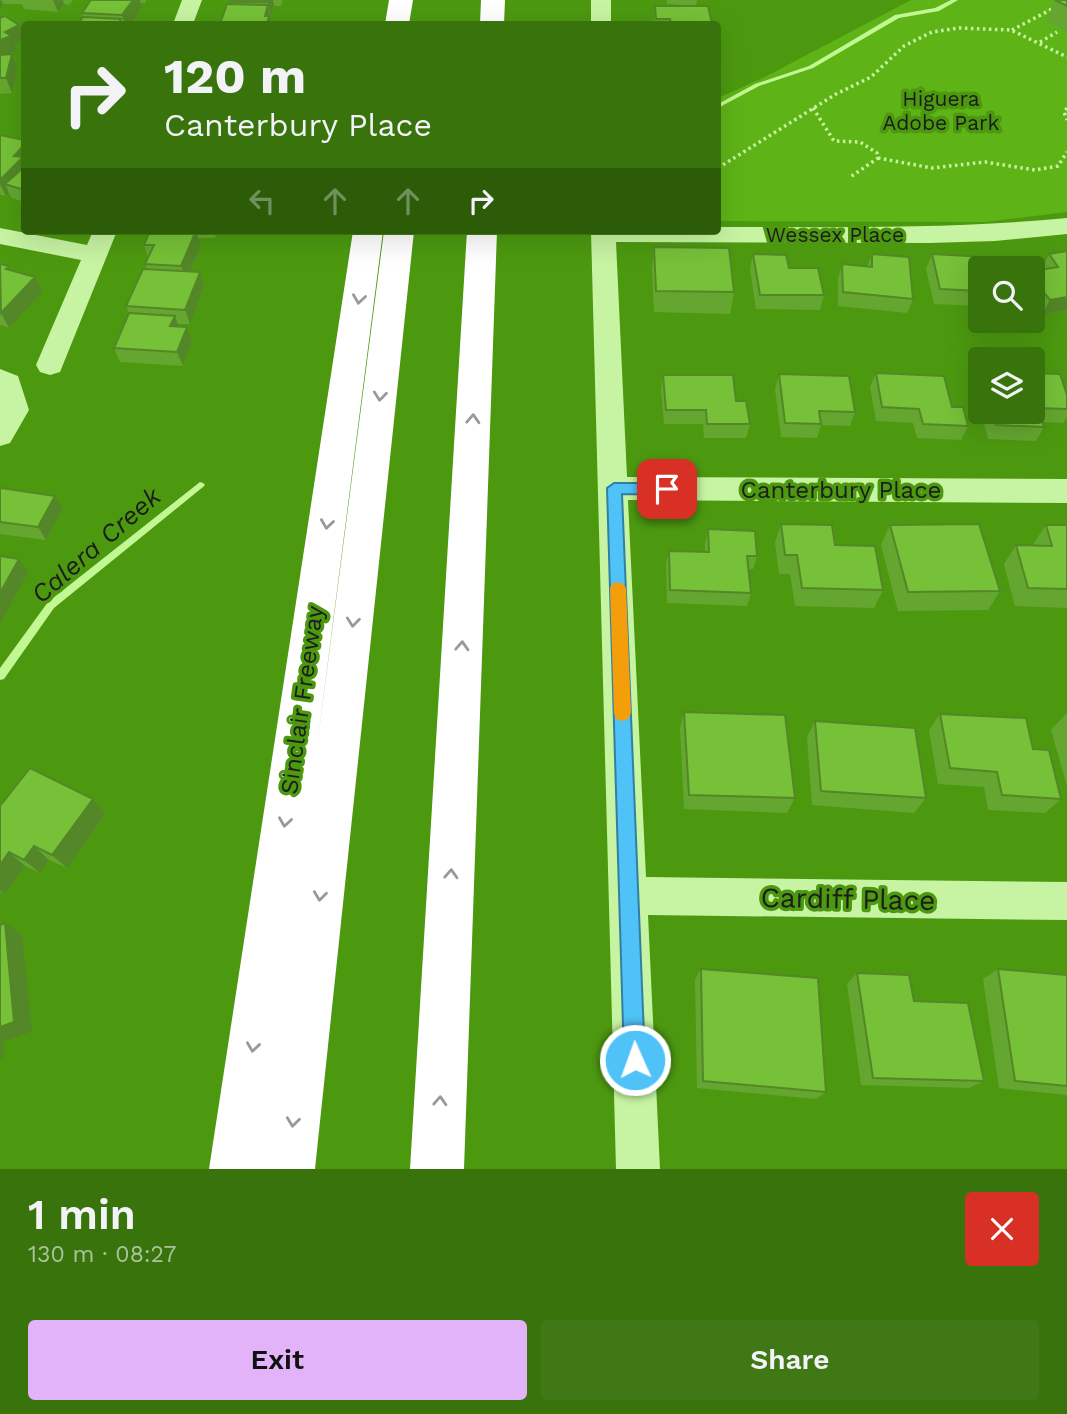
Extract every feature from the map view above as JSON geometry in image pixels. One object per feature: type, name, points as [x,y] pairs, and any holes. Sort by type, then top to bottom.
[{"type":"highway","points":[[398,21],[401,0]]},
{"type":"highway","points":[[492,21],[494,0]]},
{"type":"highway","name":"Sinclair Freeway","points":[[236,1169],[367,235]]},
{"type":"highway","points":[[288,1169],[399,235]]},
{"type":"highway","points":[[437,1169],[482,235]]},
{"type":"street","points":[[184,21],[192,0]]},
{"type":"street","points":[[601,0],[601,21]]},
{"type":"street","name":"Wessex Place","points":[[721,233],[929,235],[995,233],[1067,226]]},
{"type":"street","points":[[603,235],[638,1169]]},
{"type":"street","points":[[0,236],[100,243],[50,365]]},
{"type":"street","points":[[0,379],[8,383],[15,410],[0,435]]},
{"type":"street","name":"Canterbury Place","points":[[614,488],[1067,491]]},
{"type":"street","name":"Cardiff Place","points":[[629,896],[1067,901]]},
{"type":"path","points":[[1011,30],[1059,7]]},
{"type":"path","points":[[721,166],[813,108],[871,78],[904,47],[932,32],[959,28],[1011,30],[1067,57]]},
{"type":"path","points":[[1039,43],[1057,32]]},
{"type":"path","points":[[813,108],[834,141],[867,145],[874,149],[878,158]]},
{"type":"path","points":[[1066,110],[1067,120]]},
{"type":"path","points":[[878,158],[921,167],[985,162],[1035,170],[1058,166],[1067,152]]},
{"type":"path","points":[[849,178],[878,158]]},
{"type":"green space","name":"Higuera Adobe Park","points":[[911,0],[1067,0],[1067,212],[985,222],[721,221],[721,97],[765,77]]},
{"type":"building","points":[[91,0],[133,0],[122,15],[82,13]]},
{"type":"building","points":[[231,0],[269,0],[231,2]]},
{"type":"building","points":[[1055,0],[1067,0],[1067,6]]},
{"type":"building","points":[[227,4],[268,5],[265,16],[269,16],[268,21],[221,21]]},
{"type":"building","points":[[655,6],[708,6],[711,21],[670,21],[656,19]]},
{"type":"building","points":[[5,16],[19,25],[5,32],[11,36],[0,40],[0,18]]},
{"type":"building","points":[[83,17],[121,19],[120,21],[80,21]]},
{"type":"building","points":[[12,54],[6,78],[0,78],[0,55]]},
{"type":"building","points":[[0,135],[21,139],[21,148],[14,156],[21,159],[0,180]]},
{"type":"building","points":[[21,170],[21,189],[5,184]]},
{"type":"building","points":[[148,235],[194,235],[181,266],[145,264],[154,245],[144,245]]},
{"type":"building","points":[[654,247],[729,248],[734,292],[656,291]]},
{"type":"building","points":[[1067,251],[1067,297],[1050,300],[1045,294],[1045,269],[1058,267],[1049,254]]},
{"type":"building","points":[[753,254],[786,255],[789,268],[818,268],[824,295],[760,295]]},
{"type":"building","points":[[872,254],[909,257],[913,299],[843,292],[842,264],[872,267]]},
{"type":"building","points":[[932,254],[968,256],[968,290],[940,289]]},
{"type":"building","points":[[0,264],[9,266],[6,269],[35,277],[1,313]]},
{"type":"building","points":[[143,269],[200,272],[185,310],[126,306]]},
{"type":"building","points":[[129,313],[175,316],[170,326],[187,327],[177,352],[114,348]]},
{"type":"building","points":[[876,373],[944,376],[952,407],[963,407],[968,426],[923,424],[919,409],[882,407]]},
{"type":"building","points":[[1045,373],[1060,374],[1067,395],[1067,409],[1045,408]]},
{"type":"building","points":[[779,374],[849,376],[855,412],[819,411],[821,424],[785,423]]},
{"type":"building","points":[[663,375],[733,375],[736,401],[746,401],[750,424],[707,424],[706,410],[666,410]]},
{"type":"building","points":[[1043,424],[1044,427],[996,425]]},
{"type":"building","points":[[1,488],[55,496],[38,527],[0,522]]},
{"type":"building","points":[[781,524],[832,525],[835,545],[875,546],[883,590],[802,588],[797,555],[785,555]]},
{"type":"building","points":[[979,524],[1000,591],[908,592],[890,525]]},
{"type":"building","points":[[1046,525],[1067,525],[1067,589],[1028,588],[1016,545],[1052,546]]},
{"type":"building","points":[[708,529],[755,531],[757,556],[747,556],[751,593],[670,590],[669,551],[709,552]]},
{"type":"building","points":[[0,556],[19,559],[0,593]]},
{"type":"building","points":[[684,712],[785,715],[795,798],[689,795]]},
{"type":"building","points":[[940,714],[1026,718],[1033,749],[1049,750],[1061,799],[1002,795],[997,772],[950,768]]},
{"type":"building","points":[[815,721],[915,728],[926,798],[821,791]]},
{"type":"building","points":[[30,768],[93,799],[52,855],[34,846],[24,860],[9,852],[0,865],[0,806]]},
{"type":"building","points":[[5,923],[14,1022],[0,1027],[0,925]]},
{"type":"building","points":[[701,969],[818,978],[826,1092],[703,1081]]},
{"type":"building","points":[[998,969],[1067,975],[1067,1086],[1015,1081]]},
{"type":"building","points":[[857,973],[909,975],[914,1001],[968,1003],[984,1081],[873,1078]]},
{"type":"waterway","name":"Calera Creek","points":[[721,104],[757,85],[811,67],[897,16],[937,10],[955,0]]},
{"type":"waterway","name":"Calera Creek","points":[[0,676],[51,605],[200,485]]},
{"type":"slow traffic","points":[[618,588],[622,713]]},
{"type":"route","points":[[635,1060],[614,488],[667,489]]}]
